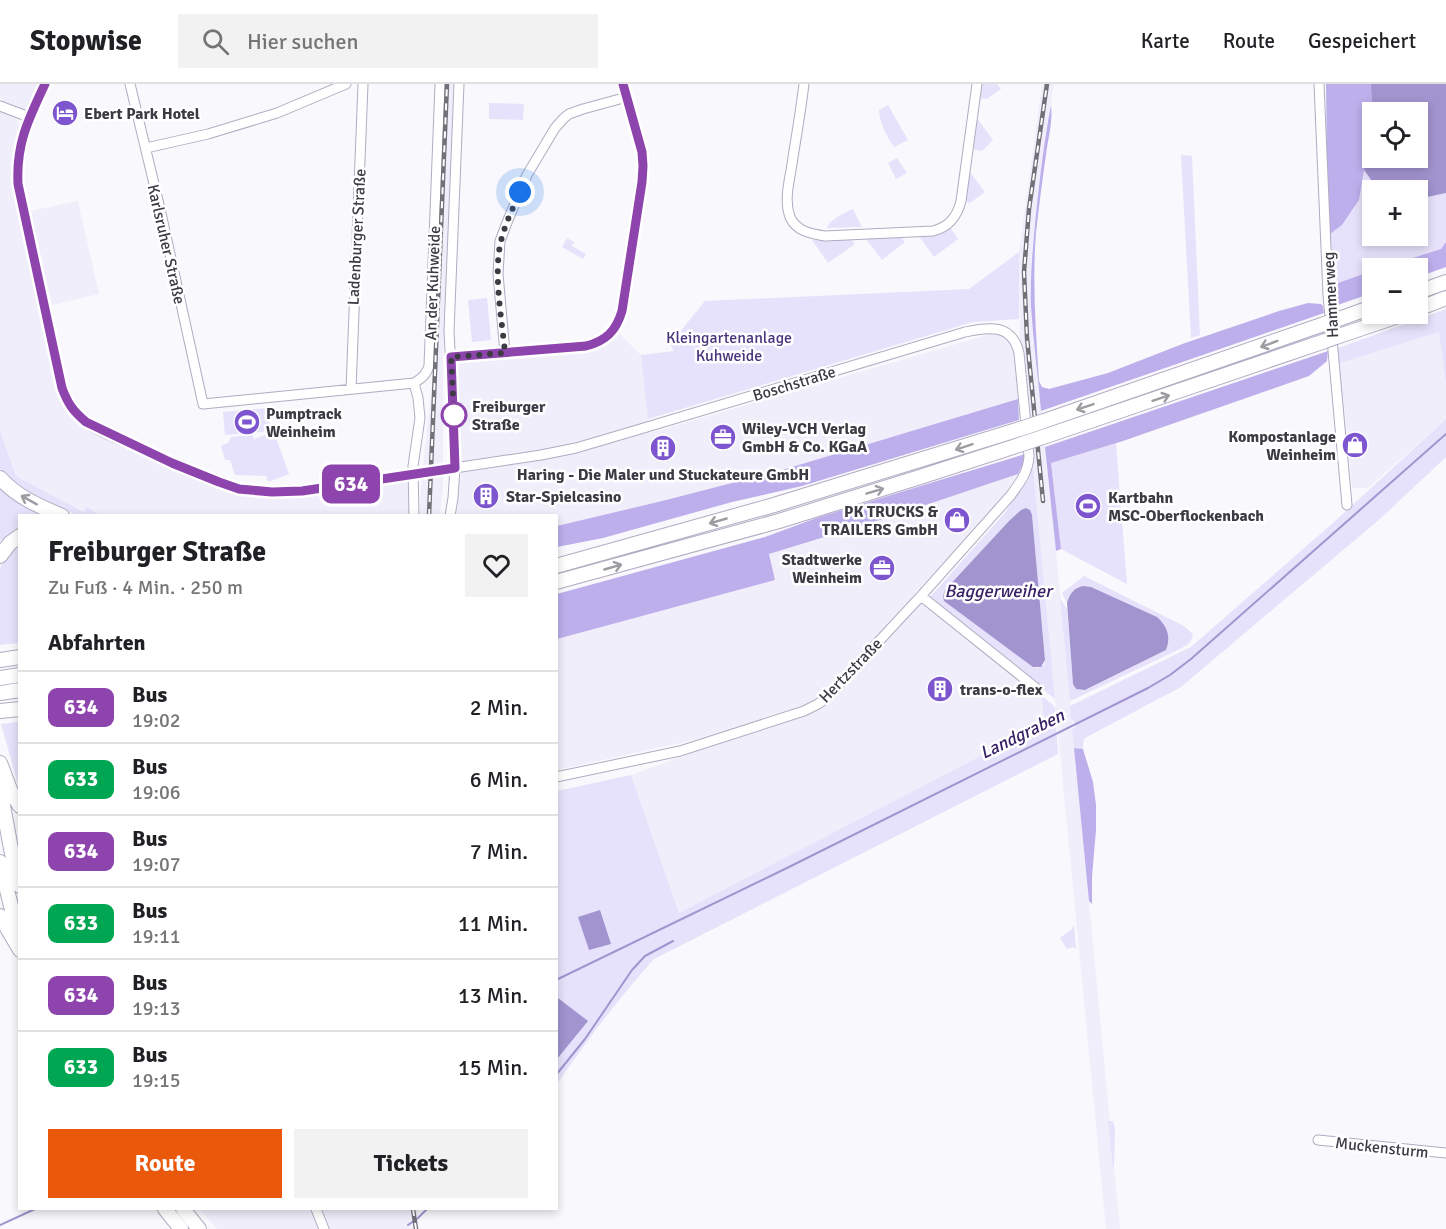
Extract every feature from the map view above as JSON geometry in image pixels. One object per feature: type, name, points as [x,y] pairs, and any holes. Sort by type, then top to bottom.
[{"type":"highway","points":[[1428,288],[1446,282]]},
{"type":"highway","points":[[1428,305],[1446,298]]},
{"type":"highway","points":[[558,565],[774,505],[1020,429],[1362,311]]},
{"type":"highway","points":[[558,581],[779,521],[921,477],[1025,450],[1046,436],[1375,324]]},
{"type":"highway","points":[[0,478],[23,497],[58,514]]},
{"type":"highway","points":[[0,556],[10,543],[18,537]]},
{"type":"highway","points":[[0,660],[18,657]]},
{"type":"highway","points":[[0,678],[18,675]]},
{"type":"highway","points":[[1,693],[18,690]]},
{"type":"highway","points":[[2,711],[18,709]]},
{"type":"highway","points":[[0,763],[11,792],[18,803]]},
{"type":"highway","points":[[0,789],[18,878]]},
{"type":"highway","points":[[0,862],[18,926]]},
{"type":"highway","points":[[0,916],[18,947]]},
{"type":"highway","points":[[166,1210],[181,1229]]},
{"type":"highway","points":[[184,1210],[199,1229]]},
{"type":"street","points":[[45,84],[22,138],[18,158],[18,184],[62,388],[75,413],[110,435],[172,463],[239,489],[272,492],[302,491],[455,468]]},
{"type":"street","name":"Karlsruher Straße","points":[[130,84],[203,404],[351,389]]},
{"type":"street","points":[[146,148],[208,134],[277,113],[346,84]]},
{"type":"street","name":"Ladenburger Straße","points":[[351,389],[363,84]]},
{"type":"street","name":"An der Kuhweide","points":[[414,383],[422,379],[429,366],[440,84]]},
{"type":"street","points":[[450,514],[455,468],[449,331],[459,84]]},
{"type":"street","points":[[451,357],[586,346],[610,334],[619,320],[643,166],[642,152],[623,84]]},
{"type":"street","points":[[804,84],[788,191],[788,209],[794,223],[799,228],[811,234],[825,236],[933,231],[942,229],[953,220],[961,201],[977,84]]},
{"type":"street","name":"Hammerweg","points":[[1319,84],[1328,295],[1347,505]]},
{"type":"street","points":[[505,353],[498,273],[500,241],[527,175],[555,128],[569,114],[627,97]]},
{"type":"street","points":[[0,106],[29,117]]},
{"type":"street","name":"Boschstraße","points":[[455,468],[576,448],[941,339],[985,328],[997,328],[1007,333],[1018,347],[1025,450]]},
{"type":"street","points":[[351,389],[414,383],[420,418],[413,474],[414,514]]},
{"type":"street","name":"Hertzstraße","points":[[558,777],[680,750],[812,708],[825,699],[1011,495],[1024,478],[1029,464],[1025,450]]},
{"type":"street","points":[[921,596],[1036,688]]},
{"type":"street","name":"Muckensturm","points":[[1318,1140],[1446,1153]]},
{"type":"street","points":[[315,1210],[324,1229]]},
{"type":"shaded area","points":[[0,84],[41,84],[28,111],[2,101]]},
{"type":"shaded area","points":[[444,84],[454,84],[443,359],[443,487],[440,514],[420,514],[432,383]]},
{"type":"shaded area","points":[[1042,84],[1054,84],[1045,137],[1033,242],[1031,304],[1033,338],[1056,551],[1120,1229],[1106,1229],[1020,339],[1019,252]]},
{"type":"shaded area","points":[[1326,84],[1371,84],[1371,102],[1362,102],[1362,168],[1364,168],[1359,200],[1342,225],[1330,234],[1332,285],[1362,274],[1362,296],[1332,307],[1327,170]]},
{"type":"shaded area","points":[[1051,105],[1051,124],[1035,252],[1034,289],[1039,381],[1042,387],[1049,389],[1108,373],[1185,343],[1308,303],[1321,304],[1324,313],[1041,411],[1032,319],[1031,283],[1039,186]]},
{"type":"shaded area","points":[[0,111],[17,119],[20,129],[13,154],[16,193],[58,385],[76,419],[244,494],[271,497],[303,495],[409,480],[409,514],[99,514],[87,507],[85,512],[16,476],[0,431]]},
{"type":"shaded area","points":[[78,201],[99,294],[52,305],[30,211]]},
{"type":"shaded area","points":[[1446,242],[1446,267],[1428,273],[1428,258],[1413,258],[1441,249]]},
{"type":"shaded area","points":[[1439,331],[1446,385],[1446,419],[1368,488],[1352,488],[1340,363]]},
{"type":"shaded area","points":[[619,333],[641,355],[650,433],[994,333],[1005,338],[1013,346],[1018,399],[782,470],[583,521],[558,526],[558,514],[457,514],[461,473],[455,362],[604,344]]},
{"type":"shaded area","points":[[1328,351],[1327,361],[1309,376],[1123,441],[1051,463],[1061,549],[1056,551],[1045,447]]},
{"type":"shaded area","points":[[1018,399],[1019,420],[802,486],[732,502],[603,538],[558,547],[558,526],[782,470]]},
{"type":"shaded area","points":[[1025,454],[1018,474],[769,554],[775,580],[558,639],[558,594],[765,537],[819,517]]},
{"type":"shaded area","points":[[1018,474],[1000,501],[915,593],[1042,696],[1044,723],[679,914],[631,775],[800,717],[800,706],[694,740],[558,770],[558,639],[775,580],[769,554]]},
{"type":"shaded area","points":[[1074,748],[1083,749],[1093,782],[1096,805],[1092,904],[1089,901]]},
{"type":"shaded area","points":[[200,1210],[417,1210],[419,1229],[217,1229]]},
{"type":"green space","points":[[982,84],[997,84],[1001,89],[987,99],[980,98]]},
{"type":"green space","points":[[489,103],[524,104],[523,120],[489,119]]},
{"type":"green space","points":[[888,105],[908,140],[894,147],[884,129],[879,110]]},
{"type":"green space","points":[[977,118],[993,140],[982,151],[972,149]]},
{"type":"green space","points":[[1181,155],[1192,156],[1200,335],[1191,338]]},
{"type":"green space","points":[[897,158],[907,173],[896,179],[888,163]]},
{"type":"green space","points":[[1364,170],[1371,180],[1362,180]]},
{"type":"green space","points":[[969,171],[985,192],[970,203],[965,201]]},
{"type":"green space","points":[[1362,182],[1362,246],[1428,246],[1428,197],[1446,193],[1446,242],[1441,249],[1413,258],[1362,258],[1362,274],[1332,285],[1330,233],[1342,225],[1359,200]]},
{"type":"green space","points":[[853,209],[862,227],[827,228],[834,219]]},
{"type":"green space","points":[[950,227],[958,239],[934,257],[919,236]]},
{"type":"green space","points":[[901,237],[905,242],[882,260],[865,238]]},
{"type":"green space","points":[[567,238],[574,242],[572,246],[586,254],[583,259],[562,247]]},
{"type":"green space","points":[[851,239],[855,244],[828,263],[812,240]]},
{"type":"green space","name":"Kleingartenanlage Kuhweide","points":[[1019,252],[1019,319],[973,322],[648,419],[641,355],[674,351],[670,344],[705,301],[969,289]]},
{"type":"green space","points":[[487,298],[491,340],[472,342],[468,300]]},
{"type":"green space","points":[[1446,309],[1446,385],[1439,332],[1340,363],[1348,457],[1342,457],[1333,350],[1405,324],[1428,324],[1428,316]]},
{"type":"green space","points":[[1324,331],[1325,335],[1046,431],[1045,426]]},
{"type":"green space","name":"Pumptrack Weinheim","points":[[268,408],[270,431],[225,435],[223,412]]},
{"type":"green space","points":[[1446,419],[1446,457],[1381,518],[1181,687],[1085,738],[1083,749],[1074,748],[1072,729],[1076,726],[1071,718],[1070,706],[1191,647],[1334,522]]},
{"type":"green space","points":[[0,431],[16,476],[84,512],[87,507],[99,514],[74,514],[44,501],[11,480],[0,469]]},
{"type":"green space","points":[[274,432],[289,474],[268,482],[266,476],[235,475],[230,460],[225,460],[221,446],[228,443],[231,437],[252,435],[254,439]]},
{"type":"green space","name":"Kartbahn MSC-Oberflockenbach","points":[[1116,443],[1127,584],[1061,549],[1051,463]]},
{"type":"green space","points":[[1033,467],[1055,699],[930,597],[1003,515],[1028,480]],"holes":[[[1021,510],[1032,515],[1045,660],[1044,665],[1037,668],[945,601],[943,596],[945,590]]]},
{"type":"green space","points":[[0,490],[40,514],[18,514],[18,529],[0,541]]},
{"type":"green space","points":[[18,546],[18,643],[0,645],[0,568],[8,555]]},
{"type":"green space","points":[[1084,576],[1184,626],[1193,634],[1191,641],[1182,648],[1070,701],[1060,598],[1067,609],[1073,683],[1080,690],[1086,690],[1166,650],[1168,643],[1168,633],[1163,623],[1077,587],[1067,603],[1062,593]]},
{"type":"green space","points":[[1042,696],[1055,707],[1058,754],[654,959],[628,989],[558,1083],[558,791],[631,775],[679,913],[1044,723]]},
{"type":"green space","points":[[18,722],[18,783],[17,781],[1,724]]},
{"type":"green space","points":[[1074,925],[1076,949],[1073,947],[1067,949],[1060,938]]},
{"type":"green space","points":[[1108,1121],[1113,1121],[1115,1130],[1114,1167],[1113,1167]]},
{"type":"water","points":[[1371,84],[1446,84],[1446,193],[1428,197],[1428,180],[1371,180],[1364,168],[1428,168],[1428,102],[1371,102]]},
{"type":"water","name":"Baggerweiher","points":[[1026,508],[1032,515],[1045,660],[1041,667],[1033,667],[944,601],[943,596],[945,590],[1009,521]]},
{"type":"water","name":"Baggerweiher","points":[[1083,586],[1091,587],[1157,617],[1168,632],[1166,650],[1085,690],[1076,689],[1073,684],[1067,603],[1073,592]]},
{"type":"water","points":[[600,910],[611,944],[589,950],[578,917]]},
{"type":"water","points":[[558,998],[588,1021],[558,1058]]},
{"type":"waterway","name":"Landgraben","points":[[558,979],[791,866],[1170,675],[1446,434]]},
{"type":"waterway","points":[[558,1073],[585,1039],[632,970],[645,956],[673,941]]},
{"type":"waterway","name":"Landgraben","points":[[0,1225],[33,1210]]},
{"type":"waterway","points":[[408,1225],[426,1210]]},
{"type":"railway","points":[[429,514],[447,84]]},
{"type":"railway","points":[[1043,501],[1027,338],[1024,272],[1029,209],[1047,84]]},
{"type":"railway","points":[[413,1210],[416,1229]]},
{"type":"bus line","name":"634","points":[[45,84],[22,138],[17,169],[18,184],[62,388],[68,403],[86,422],[172,463],[239,489],[272,492],[302,491],[455,468],[451,357],[586,346],[610,334],[622,311],[643,166],[642,152],[623,84]]},
{"type":"place","name":"Ebert Park Hotel","points":[[65,113]]},
{"type":"place","name":"Freiburger Straße","points":[[454,415]]},
{"type":"place","name":"Pumptrack Weinheim","points":[[247,422]]},
{"type":"place","name":"Wiley-VCH Verlag GmbH & Co. KGaA","points":[[723,437]]},
{"type":"place","name":"Kompostanlage Weinheim","points":[[1355,445]]},
{"type":"place","name":"Haring - Die Maler und Stuckateure GmbH","points":[[663,448]]},
{"type":"place","name":"Star-Spielcasino","points":[[486,496]]},
{"type":"place","name":"Kartbahn MSC-Oberflockenbach","points":[[1088,506]]},
{"type":"place","name":"PK TRUCKS & TRAILERS GmbH","points":[[957,520]]},
{"type":"place","name":"Stadtwerke Weinheim","points":[[882,568]]},
{"type":"place","name":"trans-o-flex","points":[[940,689]]},
{"type":"route","points":[[454,415],[451,357],[505,353],[498,285],[500,241],[520,192]]}]
